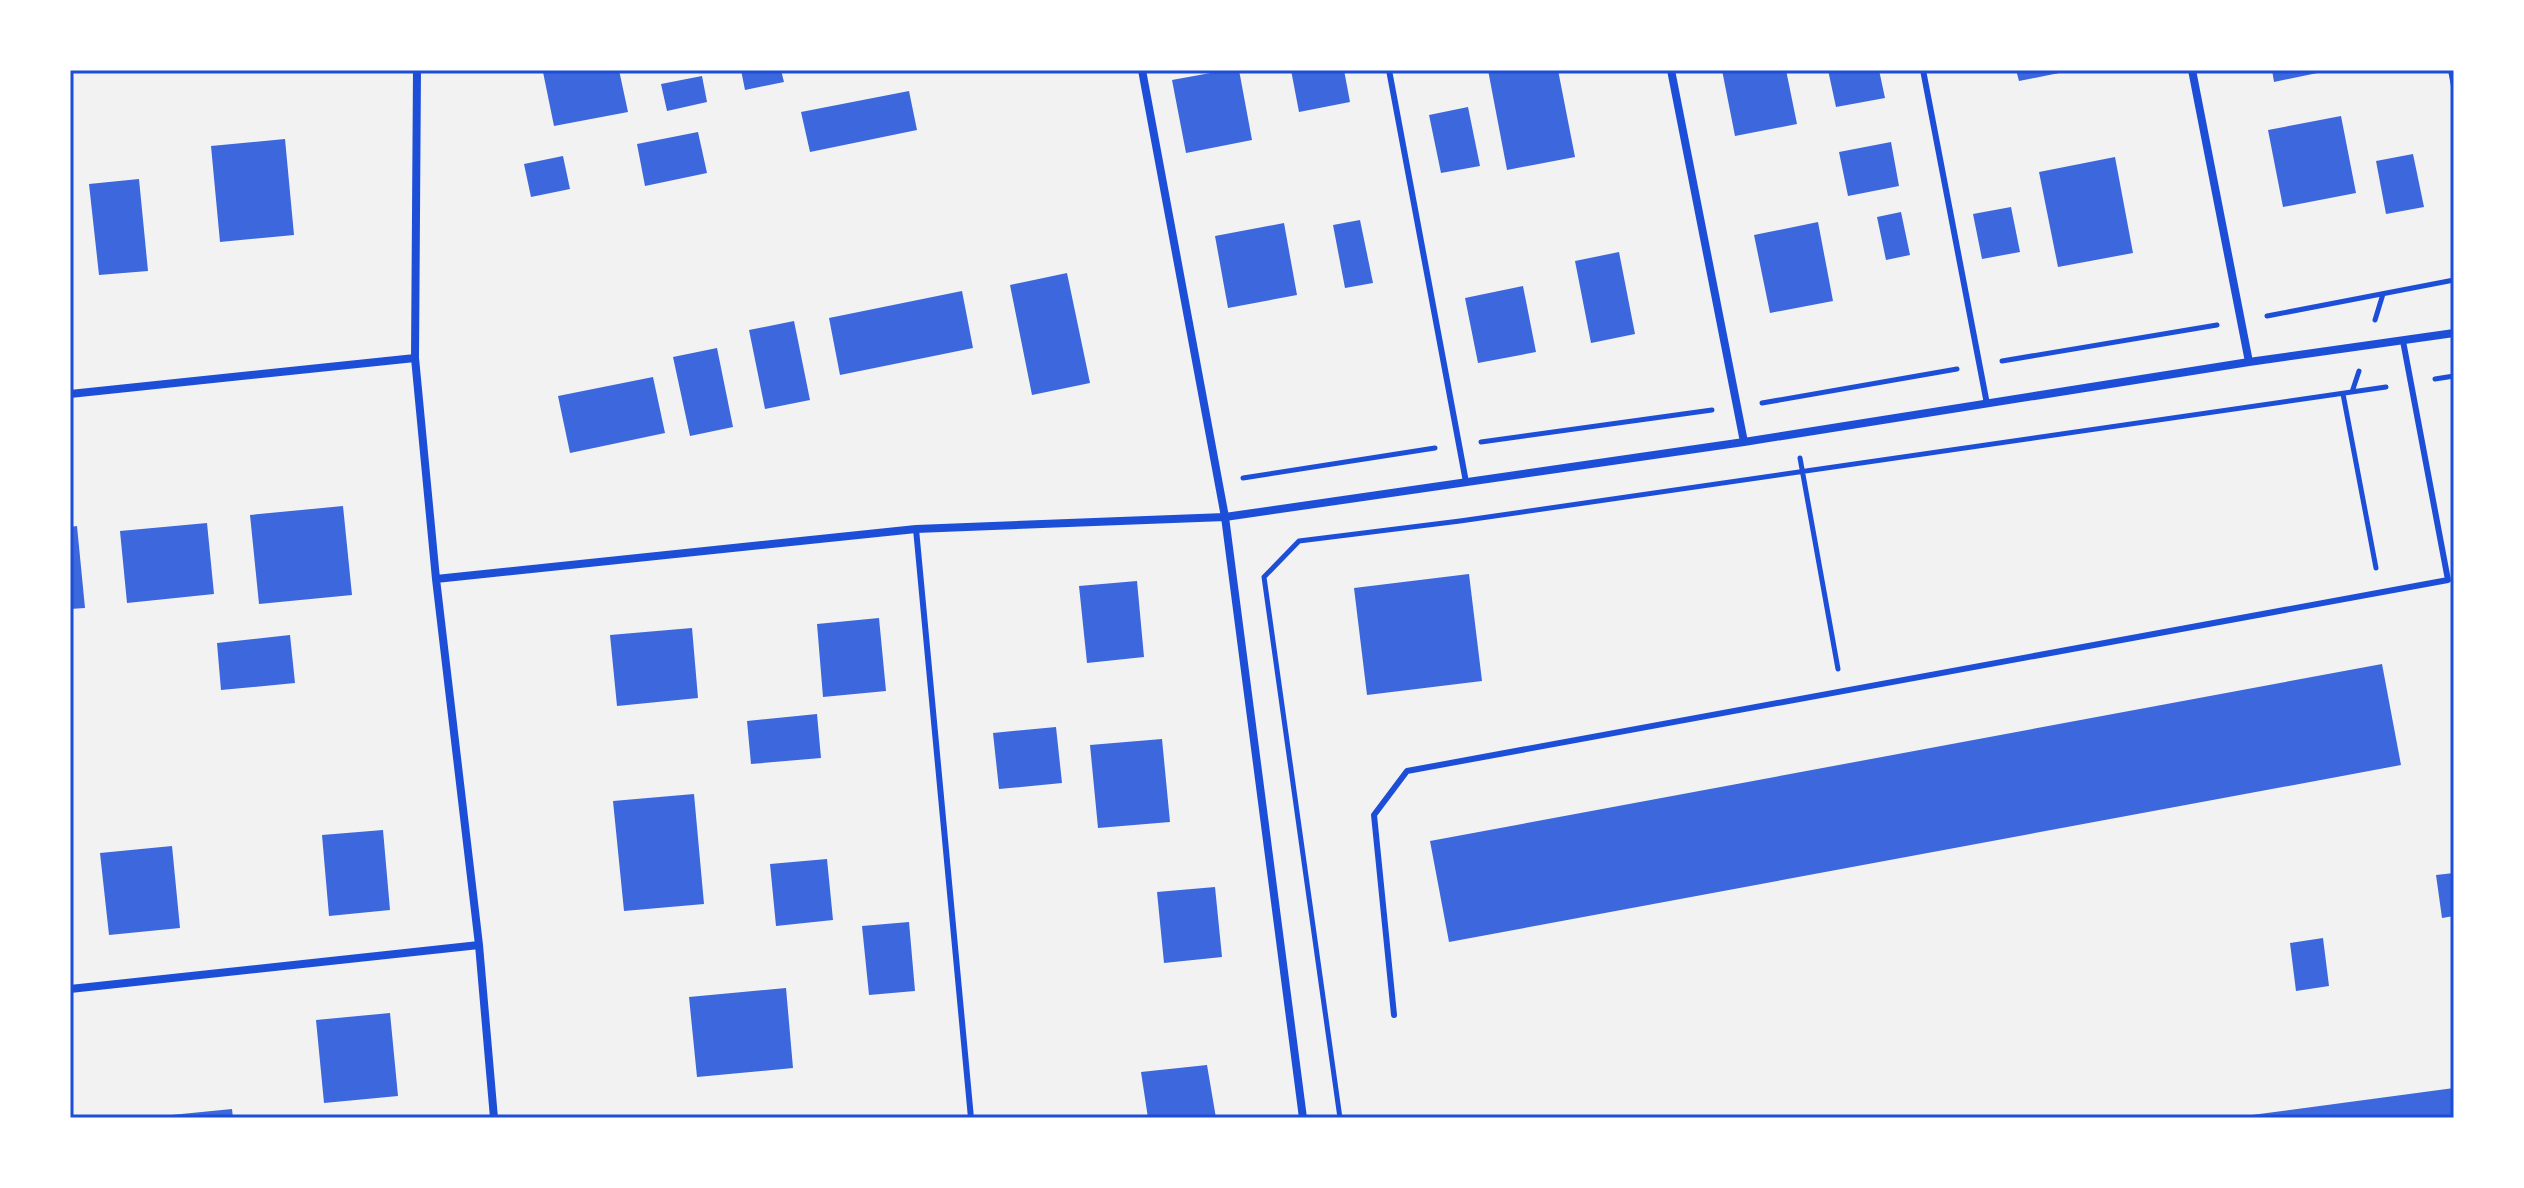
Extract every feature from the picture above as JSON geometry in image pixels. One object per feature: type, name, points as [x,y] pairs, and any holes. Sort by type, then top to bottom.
[{"type":"street","points":[[417,70],[415,358],[436,579],[479,945],[494,1118]]},
{"type":"street","points":[[1142,70],[1225,517],[1303,1118]]},
{"type":"street","points":[[1671,70],[1744,442]]},
{"type":"street","points":[[2192,70],[2249,362]]},
{"type":"street","points":[[436,579],[916,529],[1225,517],[1744,442],[2249,362],[2454,333]]},
{"type":"street","points":[[70,394],[415,358]]},
{"type":"street","points":[[70,989],[479,945]]},
{"type":"lane","points":[[1389,70],[1466,482]]},
{"type":"lane","points":[[1923,70],[1987,404]]},
{"type":"lane","points":[[2451,70],[2454,86]]},
{"type":"lane","points":[[1394,1015],[1374,815],[1407,771],[2448,580],[2403,341]]},
{"type":"lane","points":[[916,529],[971,1118]]},
{"type":"path","points":[[1219,482],[1737,407],[2241,321],[2454,280]]},
{"type":"path","points":[[1340,1118],[1264,577],[1299,541],[1460,521],[2454,376]]},
{"type":"path","points":[[2343,394],[2381,592]]},
{"type":"path","points":[[1788,398],[1842,691]]},
{"type":"building","points":[[619,70],[628,112],[554,126],[543,72]]},
{"type":"building","points":[[741,70],[781,70],[784,82],[745,90]]},
{"type":"building","points":[[1239,70],[1252,140],[1186,153],[1172,80]]},
{"type":"building","points":[[1291,70],[1344,70],[1350,102],[1299,112]]},
{"type":"building","points":[[1488,70],[1558,70],[1575,157],[1507,170]]},
{"type":"building","points":[[1722,70],[1786,70],[1797,124],[1735,136]]},
{"type":"building","points":[[1828,70],[1879,70],[1885,98],[1836,107]]},
{"type":"building","points":[[2016,70],[2069,70],[2069,71],[2019,81]]},
{"type":"building","points":[[2272,70],[2327,70],[2327,71],[2274,82]]},
{"type":"building","points":[[702,76],[707,102],[667,111],[661,84]]},
{"type":"building","points":[[909,91],[917,130],[810,152],[801,112]]},
{"type":"building","points":[[1468,107],[1480,166],[1441,173],[1429,115]]},
{"type":"building","points":[[2341,116],[2356,193],[2283,207],[2268,130]]},
{"type":"building","points":[[698,132],[707,173],[645,186],[637,144]]},
{"type":"building","points":[[285,139],[294,235],[220,242],[211,146]]},
{"type":"building","points":[[1891,142],[1899,186],[1848,196],[1839,152]]},
{"type":"building","points":[[2413,154],[2424,207],[2386,214],[2376,161]]},
{"type":"building","points":[[563,156],[570,189],[531,197],[524,164]]},
{"type":"building","points":[[2115,157],[2133,253],[2058,267],[2039,172]]},
{"type":"building","points":[[139,179],[148,271],[99,275],[89,184]]},
{"type":"building","points":[[2011,207],[2020,252],[1982,259],[1973,214]]},
{"type":"building","points":[[1901,212],[1910,255],[1886,260],[1877,217]]},
{"type":"building","points":[[1360,220],[1373,283],[1345,288],[1333,225]]},
{"type":"building","points":[[1818,222],[1833,301],[1770,313],[1754,235]]},
{"type":"building","points":[[1284,223],[1297,295],[1228,308],[1215,236]]},
{"type":"building","points":[[1619,252],[1635,334],[1591,343],[1575,261]]},
{"type":"building","points":[[1067,273],[1090,383],[1032,395],[1010,285]]},
{"type":"building","points":[[1523,286],[1536,352],[1478,363],[1465,298]]},
{"type":"building","points":[[962,291],[973,348],[840,375],[829,318]]},
{"type":"building","points":[[794,321],[810,400],[765,409],[749,330]]},
{"type":"building","points":[[717,348],[733,427],[690,436],[673,357]]},
{"type":"building","points":[[653,377],[665,433],[570,453],[558,396]]},
{"type":"building","points":[[343,506],[352,595],[259,604],[250,515]]},
{"type":"building","points":[[207,523],[214,594],[127,603],[120,531]]},
{"type":"building","points":[[77,526],[85,608],[70,609],[70,527]]},
{"type":"building","points":[[1469,574],[1482,681],[1367,695],[1354,588]]},
{"type":"building","points":[[1137,581],[1144,657],[1087,663],[1079,586]]},
{"type":"building","points":[[879,618],[886,691],[823,697],[817,624]]},
{"type":"building","points":[[692,628],[698,698],[617,706],[610,635]]},
{"type":"building","points":[[290,635],[295,683],[221,690],[217,643]]},
{"type":"building","points":[[2382,664],[2401,765],[1449,942],[1430,841]]},
{"type":"building","points":[[817,714],[821,758],[751,764],[747,721]]},
{"type":"building","points":[[1056,727],[1062,783],[999,789],[993,733]]},
{"type":"building","points":[[1162,739],[1170,822],[1098,828],[1090,745]]},
{"type":"building","points":[[694,794],[704,904],[624,911],[613,801]]},
{"type":"building","points":[[383,830],[390,910],[329,916],[322,835]]},
{"type":"building","points":[[172,846],[180,928],[109,935],[100,853]]},
{"type":"building","points":[[827,859],[833,920],[776,926],[770,864]]},
{"type":"building","points":[[2454,873],[2454,916],[2442,918],[2436,875]]},
{"type":"building","points":[[1215,887],[1222,957],[1164,963],[1157,892]]},
{"type":"building","points":[[909,922],[915,991],[869,995],[862,926]]},
{"type":"building","points":[[2323,938],[2329,986],[2296,991],[2290,943]]},
{"type":"building","points":[[786,988],[793,1068],[697,1077],[689,997]]},
{"type":"building","points":[[390,1013],[398,1096],[324,1103],[316,1020]]},
{"type":"building","points":[[1207,1065],[1216,1118],[1148,1118],[1141,1072]]},
{"type":"building","points":[[2454,1088],[2454,1118],[2244,1118],[2244,1116]]},
{"type":"building","points":[[232,1109],[233,1118],[161,1118],[161,1116]]}]
